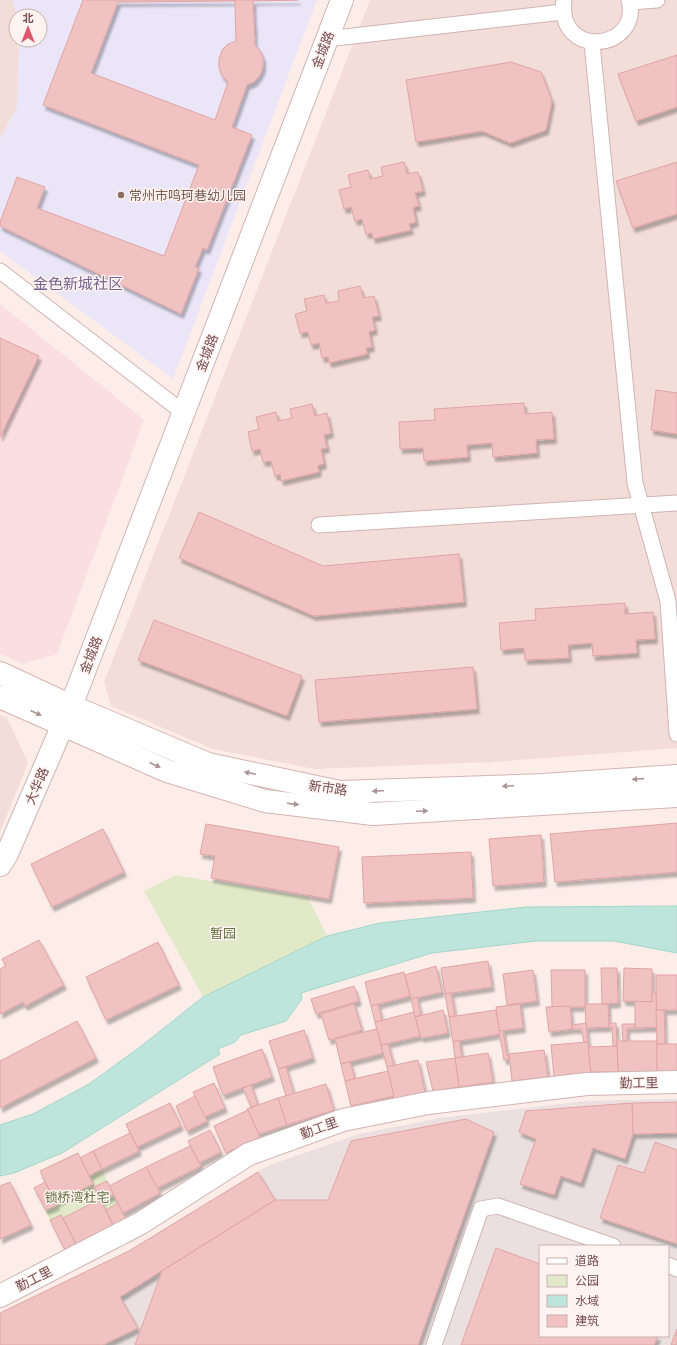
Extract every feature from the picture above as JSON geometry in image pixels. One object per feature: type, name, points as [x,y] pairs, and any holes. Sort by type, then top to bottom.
[{"type":"street","name":"金城路","points":[[67,715],[342,0]]},
{"type":"street","name":"新市路","points":[[0,673],[67,715],[167,771],[266,801],[365,813],[561,804],[677,796]]},
{"type":"street","name":"新市路","points":[[0,697],[67,715],[208,764],[340,792],[543,785],[677,776]]},
{"type":"street","name":"大华路","points":[[0,865],[7,854],[67,715]]},
{"type":"street","name":"勤工里","points":[[0,1296],[141,1222],[249,1154],[343,1120],[428,1103],[579,1085],[677,1082]]},
{"type":"lane","points":[[327,39],[563,6],[565,23],[572,32],[581,39],[592,43],[603,42],[613,38],[621,32],[627,23],[630,13],[629,1],[657,0]]},
{"type":"lane","points":[[592,43],[635,483],[668,601],[677,734]]},
{"type":"lane","points":[[0,271],[184,413]]},
{"type":"lane","points":[[319,525],[677,503]]},
{"type":"lane","points":[[434,1345],[481,1209],[498,1206],[610,1245]]},
{"type":"shaded area","points":[[0,0],[12,0],[14,8],[8,8],[8,48],[19,48],[17,107],[0,139]]},
{"type":"shaded area","name":"常州市鸣珂巷幼儿园","points":[[12,0],[317,0],[173,379],[0,251],[0,139],[17,107],[19,48],[48,48],[48,8],[14,8]]},
{"type":"shaded area","points":[[370,0],[677,0],[677,748],[492,762],[314,769],[213,749],[111,706],[104,682]]},
{"type":"shaded area","points":[[0,304],[144,420],[57,654],[22,664],[0,653]]},
{"type":"shaded area","points":[[0,715],[7,718],[28,763],[0,832]]},
{"type":"shaded area","points":[[677,1099],[677,1345],[0,1345],[129,1251],[267,1166],[359,1134],[440,1118],[586,1101]]},
{"type":"green space","name":"暂园","points":[[176,875],[308,898],[327,936],[203,997],[144,891]]},
{"type":"green space","name":"锁桥湾杜宅","points":[[93,1151],[126,1219],[65,1250],[34,1188],[45,1182],[40,1171],[78,1153],[80,1158]]},
{"type":"water","points":[[677,906],[677,953],[614,941],[536,941],[432,953],[301,993],[302,999],[286,1021],[241,1035],[235,1042],[218,1049],[220,1054],[62,1153],[14,1173],[0,1176],[0,1125],[33,1114],[89,1084],[140,1047],[203,997],[327,936],[380,923],[526,907]]},
{"type":"building","points":[[83,0],[298,0],[253,1],[255,45],[260,50],[263,58],[263,67],[260,75],[254,82],[247,85],[232,127],[252,135],[207,250],[203,248],[195,267],[199,268],[181,314],[0,226],[0,222],[17,177],[45,187],[37,208],[164,256],[199,165],[43,105]],"holes":[[[235,1],[236,41],[228,44],[222,50],[219,59],[219,68],[222,76],[228,82],[215,120],[91,73],[118,2]]]},
{"type":"building","points":[[677,55],[677,107],[636,121],[618,74]]},
{"type":"building","points":[[511,62],[541,72],[552,101],[546,130],[510,143],[482,131],[416,142],[406,80]]},
{"type":"building","points":[[404,162],[407,174],[418,172],[423,191],[415,193],[419,206],[413,207],[416,222],[409,224],[411,230],[373,239],[372,233],[366,234],[362,219],[355,221],[351,207],[344,209],[339,190],[351,187],[348,175],[368,170],[370,179],[383,176],[381,167]]},
{"type":"building","points":[[677,162],[677,214],[633,228],[616,181]]},
{"type":"building","points":[[360,286],[363,298],[374,296],[379,316],[372,317],[375,330],[369,332],[372,347],[366,348],[367,354],[329,363],[328,357],[322,358],[319,343],[311,345],[308,332],[300,333],[295,314],[307,311],[304,299],[324,295],[326,303],[339,301],[338,291]]},
{"type":"building","points":[[0,338],[39,356],[0,437]]},
{"type":"building","points":[[656,390],[677,393],[677,434],[651,430]]},
{"type":"building","points":[[524,403],[525,414],[552,412],[554,439],[536,440],[537,453],[493,457],[492,443],[467,445],[468,457],[424,461],[423,448],[400,449],[399,422],[435,420],[434,409]]},
{"type":"building","points":[[312,404],[315,416],[327,413],[331,433],[324,435],[327,448],[321,449],[324,464],[318,466],[319,472],[281,481],[280,474],[275,476],[271,461],[263,462],[260,449],[252,451],[248,432],[259,429],[256,417],[276,412],[278,421],[292,418],[290,409]]},
{"type":"building","points":[[199,512],[323,566],[459,554],[464,602],[314,616],[179,558]]},
{"type":"building","points":[[625,603],[625,614],[653,612],[655,639],[636,640],[637,653],[593,656],[592,643],[568,645],[569,658],[525,660],[524,648],[501,650],[499,623],[536,620],[535,609]]},
{"type":"building","points":[[154,620],[302,676],[287,716],[138,660]]},
{"type":"building","points":[[473,667],[477,709],[319,722],[315,680]]},
{"type":"building","points":[[677,823],[677,872],[555,882],[550,834]]},
{"type":"building","points":[[206,824],[339,847],[329,899],[211,878],[215,856],[200,854]]},
{"type":"building","points":[[103,829],[124,872],[52,907],[31,864]]},
{"type":"building","points":[[541,835],[544,882],[493,886],[489,839]]},
{"type":"building","points":[[471,852],[473,898],[364,903],[362,857]]},
{"type":"building","points":[[39,940],[64,985],[25,1006],[23,1002],[0,1014],[0,969],[6,966],[2,959]]},
{"type":"building","points":[[158,942],[179,985],[106,1020],[86,977]]},
{"type":"building","points":[[488,961],[492,987],[445,994],[441,968]]},
{"type":"building","points":[[436,966],[442,992],[411,999],[405,975]]},
{"type":"building","points":[[601,968],[617,968],[618,1003],[602,1004]]},
{"type":"building","points":[[624,968],[652,969],[652,1002],[623,1001]]},
{"type":"building","points":[[533,970],[537,1001],[507,1005],[503,974]]},
{"type":"building","points":[[551,970],[585,970],[585,1007],[552,1007]]},
{"type":"building","points":[[404,972],[410,996],[371,1006],[365,982]]},
{"type":"building","points":[[656,975],[677,975],[677,1010],[656,1010]]},
{"type":"building","points":[[354,986],[359,1001],[316,1014],[311,999]]},
{"type":"building","points":[[451,993],[455,1016],[449,1017],[445,994]]},
{"type":"building","points":[[652,993],[656,993],[657,1027],[635,1028],[635,1001],[652,1002]]},
{"type":"building","points":[[417,997],[421,1015],[415,1017],[411,999]]},
{"type":"building","points":[[354,1004],[362,1030],[329,1040],[321,1014]]},
{"type":"building","points":[[378,1004],[382,1020],[375,1022],[371,1006]]},
{"type":"building","points":[[520,1004],[523,1028],[499,1031],[496,1007]]},
{"type":"building","points":[[585,1004],[608,1004],[609,1027],[586,1028]]},
{"type":"building","points":[[570,1006],[572,1029],[549,1032],[546,1007]]},
{"type":"building","points":[[443,1010],[448,1033],[421,1038],[415,1017]]},
{"type":"building","points":[[496,1010],[500,1034],[453,1042],[449,1017]]},
{"type":"building","points":[[656,1010],[664,1010],[665,1044],[657,1044]]},
{"type":"building","points":[[414,1012],[420,1036],[381,1045],[375,1022]]},
{"type":"building","points":[[77,1021],[96,1058],[0,1108],[0,1061]]},
{"type":"building","points":[[586,1023],[588,1042],[584,1042],[581,1029],[572,1029],[572,1025]]},
{"type":"building","points":[[609,1023],[616,1023],[617,1046],[613,1046],[612,1027],[609,1027]]},
{"type":"building","points":[[622,1024],[635,1024],[635,1028],[627,1028],[627,1041],[623,1041]]},
{"type":"building","points":[[377,1029],[383,1053],[341,1064],[335,1039]]},
{"type":"building","points":[[304,1030],[313,1058],[278,1069],[269,1041]]},
{"type":"building","points":[[503,1030],[507,1056],[509,1055],[509,1059],[504,1060],[499,1031]]},
{"type":"building","points":[[459,1040],[462,1057],[455,1058],[453,1042]]},
{"type":"building","points":[[617,1041],[657,1041],[657,1072],[618,1072]]},
{"type":"building","points":[[588,1042],[591,1072],[554,1077],[551,1045]]},
{"type":"building","points":[[388,1044],[394,1066],[387,1067],[381,1045]]},
{"type":"building","points":[[657,1044],[677,1044],[677,1073],[657,1073]]},
{"type":"building","points":[[617,1046],[618,1072],[591,1072],[588,1047]]},
{"type":"building","points":[[262,1049],[272,1077],[223,1095],[213,1067]]},
{"type":"building","points":[[544,1050],[548,1077],[512,1081],[509,1054]]},
{"type":"building","points":[[488,1053],[493,1082],[459,1087],[455,1058]]},
{"type":"building","points":[[455,1058],[459,1087],[433,1091],[426,1062]]},
{"type":"building","points":[[418,1060],[425,1092],[394,1099],[387,1067]]},
{"type":"building","points":[[350,1062],[355,1079],[345,1081],[341,1064]]},
{"type":"building","points":[[286,1067],[294,1094],[286,1096],[278,1069]]},
{"type":"building","points":[[388,1071],[394,1096],[351,1106],[345,1081]]},
{"type":"building","points":[[214,1083],[225,1108],[204,1117],[193,1092]]},
{"type":"building","points":[[326,1084],[334,1110],[287,1125],[278,1098]]},
{"type":"building","points":[[251,1085],[258,1105],[251,1107],[243,1088]]},
{"type":"building","points":[[195,1096],[207,1121],[187,1131],[176,1106]]},
{"type":"building","points":[[278,1098],[287,1125],[259,1134],[247,1109]]},
{"type":"building","points":[[677,1102],[677,1133],[633,1134],[632,1103]]},
{"type":"building","points":[[170,1103],[181,1126],[137,1147],[126,1124]]},
{"type":"building","points":[[632,1103],[633,1134],[625,1159],[593,1148],[581,1183],[561,1176],[554,1195],[520,1184],[536,1139],[519,1132],[526,1111]]},
{"type":"building","points":[[248,1110],[260,1137],[226,1153],[214,1126]]},
{"type":"building","points":[[466,1119],[494,1132],[418,1345],[135,1345],[162,1271],[275,1200],[328,1200],[351,1141]]},
{"type":"building","points":[[210,1130],[221,1152],[199,1163],[188,1141]]},
{"type":"building","points":[[130,1133],[139,1151],[102,1169],[93,1151]]},
{"type":"building","points":[[655,1142],[677,1150],[677,1244],[600,1218],[618,1165],[644,1173]]},
{"type":"building","points":[[190,1146],[201,1166],[157,1188],[146,1167]]},
{"type":"building","points":[[93,1151],[102,1169],[89,1176],[80,1158]]},
{"type":"building","points":[[78,1153],[93,1184],[55,1203],[40,1171]]},
{"type":"building","points":[[146,1167],[160,1193],[123,1213],[109,1186]]},
{"type":"building","points":[[258,1172],[275,1200],[120,1297],[138,1328],[103,1345],[0,1345],[0,1313],[129,1251]]},
{"type":"building","points":[[107,1181],[114,1195],[101,1201],[94,1187]]},
{"type":"building","points":[[10,1182],[31,1225],[0,1239],[0,1186]]},
{"type":"building","points":[[45,1182],[57,1205],[46,1210],[34,1188]]},
{"type":"building","points":[[100,1199],[113,1225],[76,1244],[63,1218]]},
{"type":"building","points":[[118,1203],[126,1219],[113,1225],[106,1210]]},
{"type":"building","points":[[61,1215],[76,1244],[65,1250],[50,1220]]},
{"type":"building","points":[[496,1248],[539,1264],[539,1337],[658,1337],[654,1345],[461,1345]]},
{"type":"building","points":[[677,1329],[677,1345],[671,1345]]},
{"type":"place","name":"常州市鸣珂巷幼儿园","points":[[121,195]]},
{"type":"district","name":"金色新城社区","points":[[78,283]]}]
